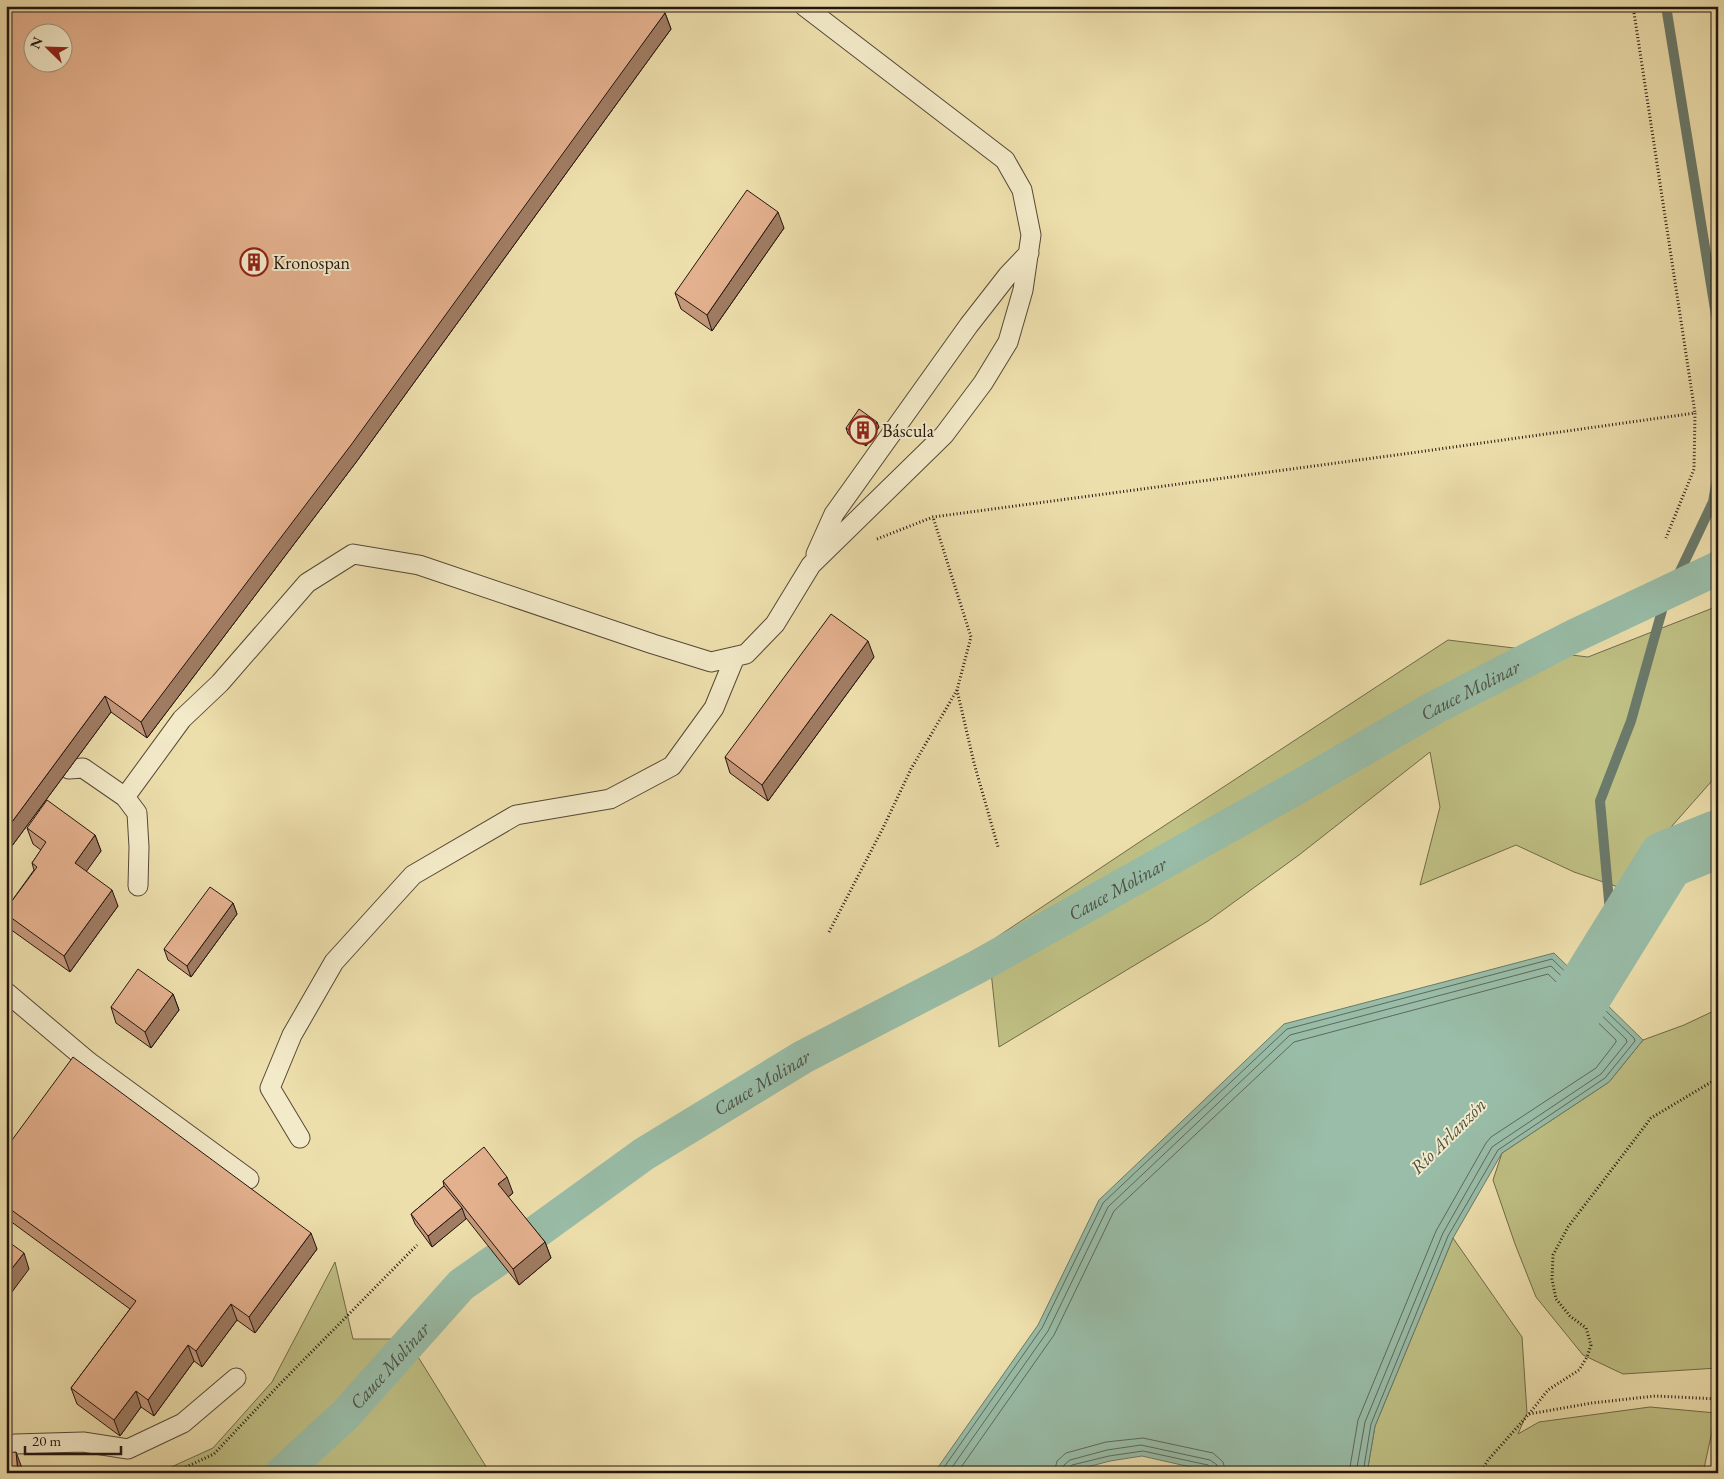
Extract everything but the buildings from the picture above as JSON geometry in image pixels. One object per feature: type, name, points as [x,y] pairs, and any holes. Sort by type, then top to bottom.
[{"type":"lane","points":[[804,6],[1005,160],[1022,190],[1032,235],[1023,290],[1008,342],[983,383],[944,435],[811,564]]},
{"type":"lane","points":[[125,797],[182,719],[220,683],[307,582],[353,554],[419,566],[711,662],[746,654],[775,624],[811,564],[834,514],[969,325],[1008,275],[1029,253]]},
{"type":"lane","points":[[300,1138],[270,1088],[292,1035],[334,962],[414,875],[516,814],[610,799],[672,766],[714,708],[735,657]]},
{"type":"lane","points":[[69,769],[83,768],[125,797],[136,813],[138,886]]},
{"type":"lane","points":[[6,992],[89,1062],[249,1179]]},
{"type":"lane","points":[[6,1448],[15,1444],[83,1442],[128,1449],[183,1423],[236,1378]]},
{"type":"path","points":[[1634,6],[1695,413],[1694,468],[1666,538]]},
{"type":"path","points":[[872,541],[933,517],[1421,452],[1695,413]]},
{"type":"path","points":[[829,932],[911,769],[957,690],[971,637],[933,517]]},
{"type":"path","points":[[957,690],[974,763],[998,847]]},
{"type":"path","points":[[1480,1473],[1488,1460],[1530,1414],[1548,1390],[1579,1370],[1588,1357],[1591,1345],[1586,1328],[1570,1316],[1556,1300],[1552,1280],[1553,1255],[1568,1227],[1650,1118],[1718,1078]]},
{"type":"path","points":[[173,1473],[214,1454],[417,1245]]},
{"type":"path","points":[[1530,1414],[1592,1403],[1655,1396],[1718,1399]]},
{"type":"green space","points":[[1718,606],[1718,774],[1618,887],[1574,872],[1516,845],[1420,885],[1440,807],[1430,752],[1299,855],[1208,921],[999,1047],[988,943],[1448,640],[1588,657]]},
{"type":"green space","points":[[1718,1009],[1718,1368],[1623,1374],[1583,1355],[1536,1297],[1493,1180],[1502,1153],[1609,1082],[1643,1040],[1684,1025]]},
{"type":"green space","points":[[1453,1238],[1522,1337],[1527,1413],[1518,1434],[1539,1422],[1650,1407],[1716,1413],[1703,1473],[1367,1473],[1375,1426]]},
{"type":"green space","points":[[335,1262],[353,1339],[407,1339],[490,1473],[158,1473],[213,1448],[272,1382]]},
{"type":"water","points":[[1554,953],[1643,1040],[1609,1082],[1502,1153],[1453,1238],[1375,1426],[1367,1473],[1217,1473],[1142,1456],[1110,1461],[1065,1473],[934,1473],[1038,1325],[1099,1200],[1284,1024]]},
{"type":"waterway","points":[[1666,6],[1718,328]]},
{"type":"waterway","points":[[1613,945],[1600,801],[1631,721],[1663,607],[1713,502],[1718,473]]},
{"type":"waterway","name":"Cauce Molinar","points":[[532,1235],[644,1154],[803,1057],[977,967],[1298,787],[1434,708],[1574,636],[1718,568]]},
{"type":"waterway","name":"Río Arlanzón","points":[[1538,1046],[1570,1015],[1666,860],[1718,839]]},
{"type":"waterway","name":"Cauce Molinar","points":[[282,1473],[346,1414],[461,1285],[498,1259]]},
{"type":"place","name":"Kronospan","points":[[254,262]]},
{"type":"place","name":"Báscula","points":[[863,430]]}]
